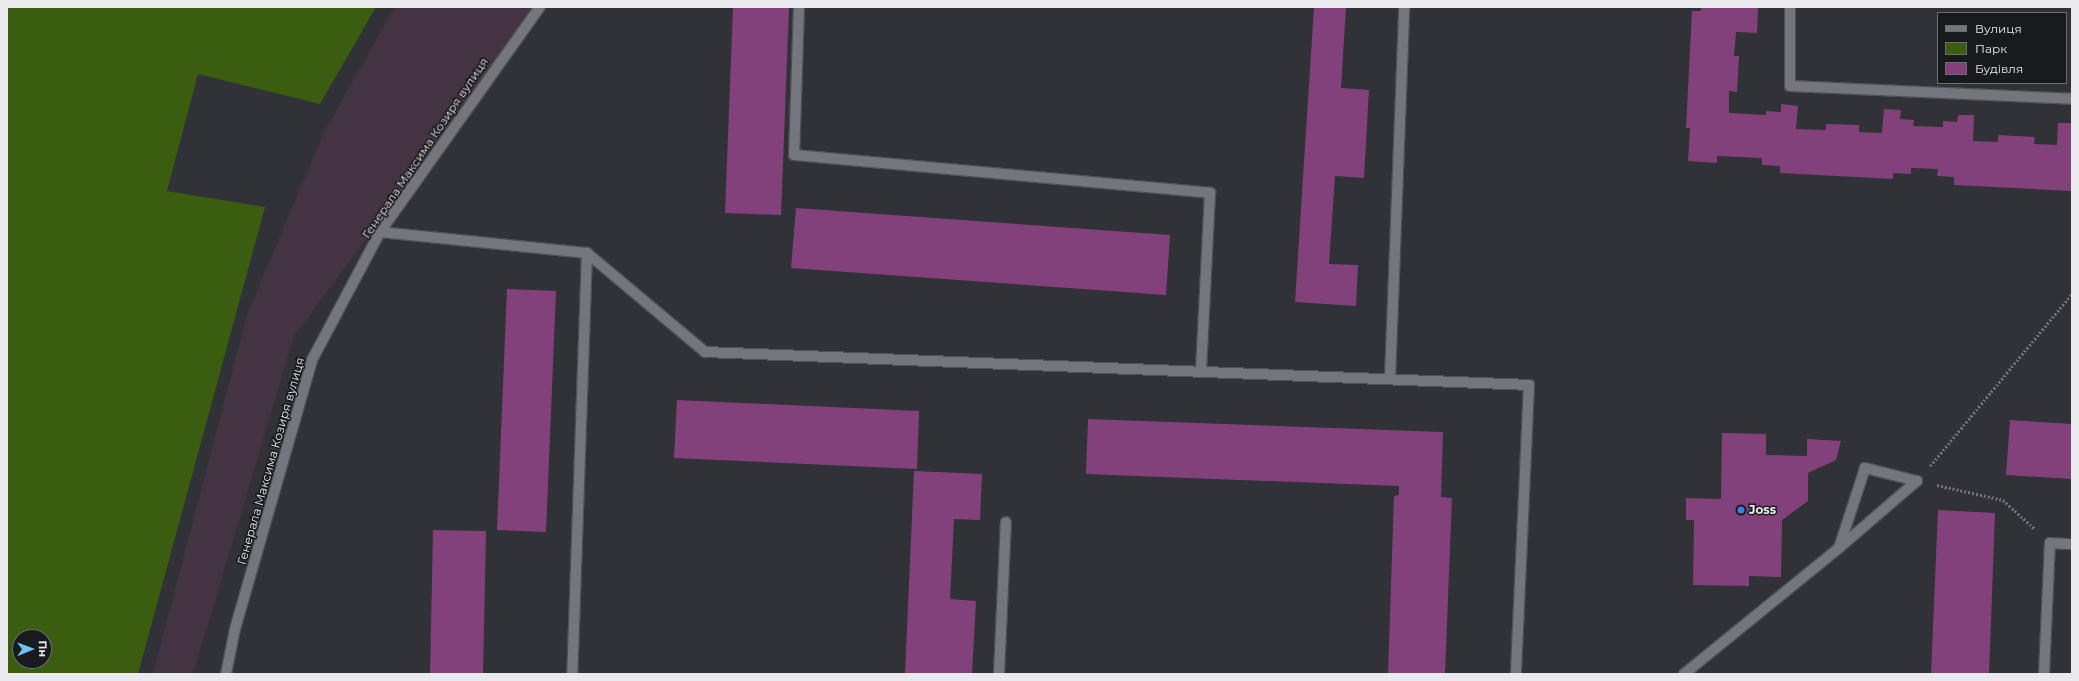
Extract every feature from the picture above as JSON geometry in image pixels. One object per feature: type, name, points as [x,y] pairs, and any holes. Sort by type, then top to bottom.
[{"type":"street","name":"Генерала Максима Козиря вулиця","points":[[226,674],[235,629],[312,360],[380,232],[540,7]]},
{"type":"street","points":[[799,7],[794,155],[1210,193],[1201,372]]},
{"type":"street","points":[[1390,379],[1404,7]]},
{"type":"street","points":[[1790,7],[1790,86],[2072,99]]},
{"type":"street","points":[[380,232],[587,253],[705,352],[1529,385],[1516,674]]},
{"type":"street","points":[[572,674],[587,253]]},
{"type":"street","points":[[1839,548],[1865,468],[1918,481]]},
{"type":"street","points":[[1684,674],[1839,548],[1918,481]]},
{"type":"street","points":[[999,674],[1006,522]]},
{"type":"street","points":[[2044,674],[2050,543],[2072,544]]},
{"type":"path","points":[[2050,543],[2003,500],[1918,481],[2072,294]]},
{"type":"shaded area","points":[[395,7],[539,7],[294,336],[193,674],[153,674],[247,315],[324,132]]},
{"type":"green space","points":[[7,7],[376,7],[320,104],[198,74],[167,191],[265,207],[138,674],[7,674]]},
{"type":"building","points":[[733,7],[789,7],[781,215],[725,213]]},
{"type":"building","points":[[1314,7],[1346,7],[1341,88],[1369,90],[1364,178],[1335,176],[1329,264],[1358,265],[1356,306],[1295,302]]},
{"type":"building","points":[[1701,7],[1758,7],[1757,33],[1736,32],[1734,56],[1739,56],[1737,92],[1729,91],[1729,113],[1766,115],[1766,111],[1781,112],[1781,104],[1798,106],[1796,129],[1826,130],[1826,124],[1859,125],[1859,132],[1882,133],[1884,109],[1901,110],[1900,119],[1914,120],[1913,126],[1943,127],[1943,121],[1957,122],[1958,115],[1974,115],[1973,141],[1998,142],[1998,135],[2035,137],[2034,144],[2057,145],[2058,123],[2072,123],[2071,191],[1954,185],[1954,177],[1937,176],[1938,169],[1911,168],[1911,174],[1893,173],[1893,179],[1780,173],[1780,166],[1762,165],[1762,158],[1717,156],[1717,163],[1688,161],[1690,128],[1686,128],[1692,11],[1701,11]]},
{"type":"building","points":[[796,208],[1170,235],[1166,295],[791,268]]},
{"type":"building","points":[[507,289],[556,291],[546,532],[497,530]]},
{"type":"building","points":[[677,400],[919,411],[917,469],[674,458]]},
{"type":"building","points":[[1088,419],[1443,432],[1441,497],[1452,498],[1445,674],[1388,674],[1394,496],[1399,495],[1399,486],[1086,474]]},
{"type":"building","points":[[2010,420],[2072,424],[2072,479],[2006,475]]},
{"type":"building","name":"Joss","points":[[1722,433],[1766,434],[1766,455],[1807,456],[1807,439],[1841,441],[1836,460],[1808,473],[1808,501],[1782,520],[1781,577],[1749,576],[1749,586],[1693,585],[1694,520],[1686,520],[1686,498],[1721,499]]},
{"type":"building","points":[[914,471],[982,474],[980,520],[954,519],[950,599],[976,601],[972,674],[905,674]]},
{"type":"building","points":[[1938,510],[1995,513],[1989,674],[1931,674]]},
{"type":"building","points":[[433,530],[486,531],[483,674],[430,674]]},
{"type":"place","name":"Joss","points":[[1741,510]]}]
